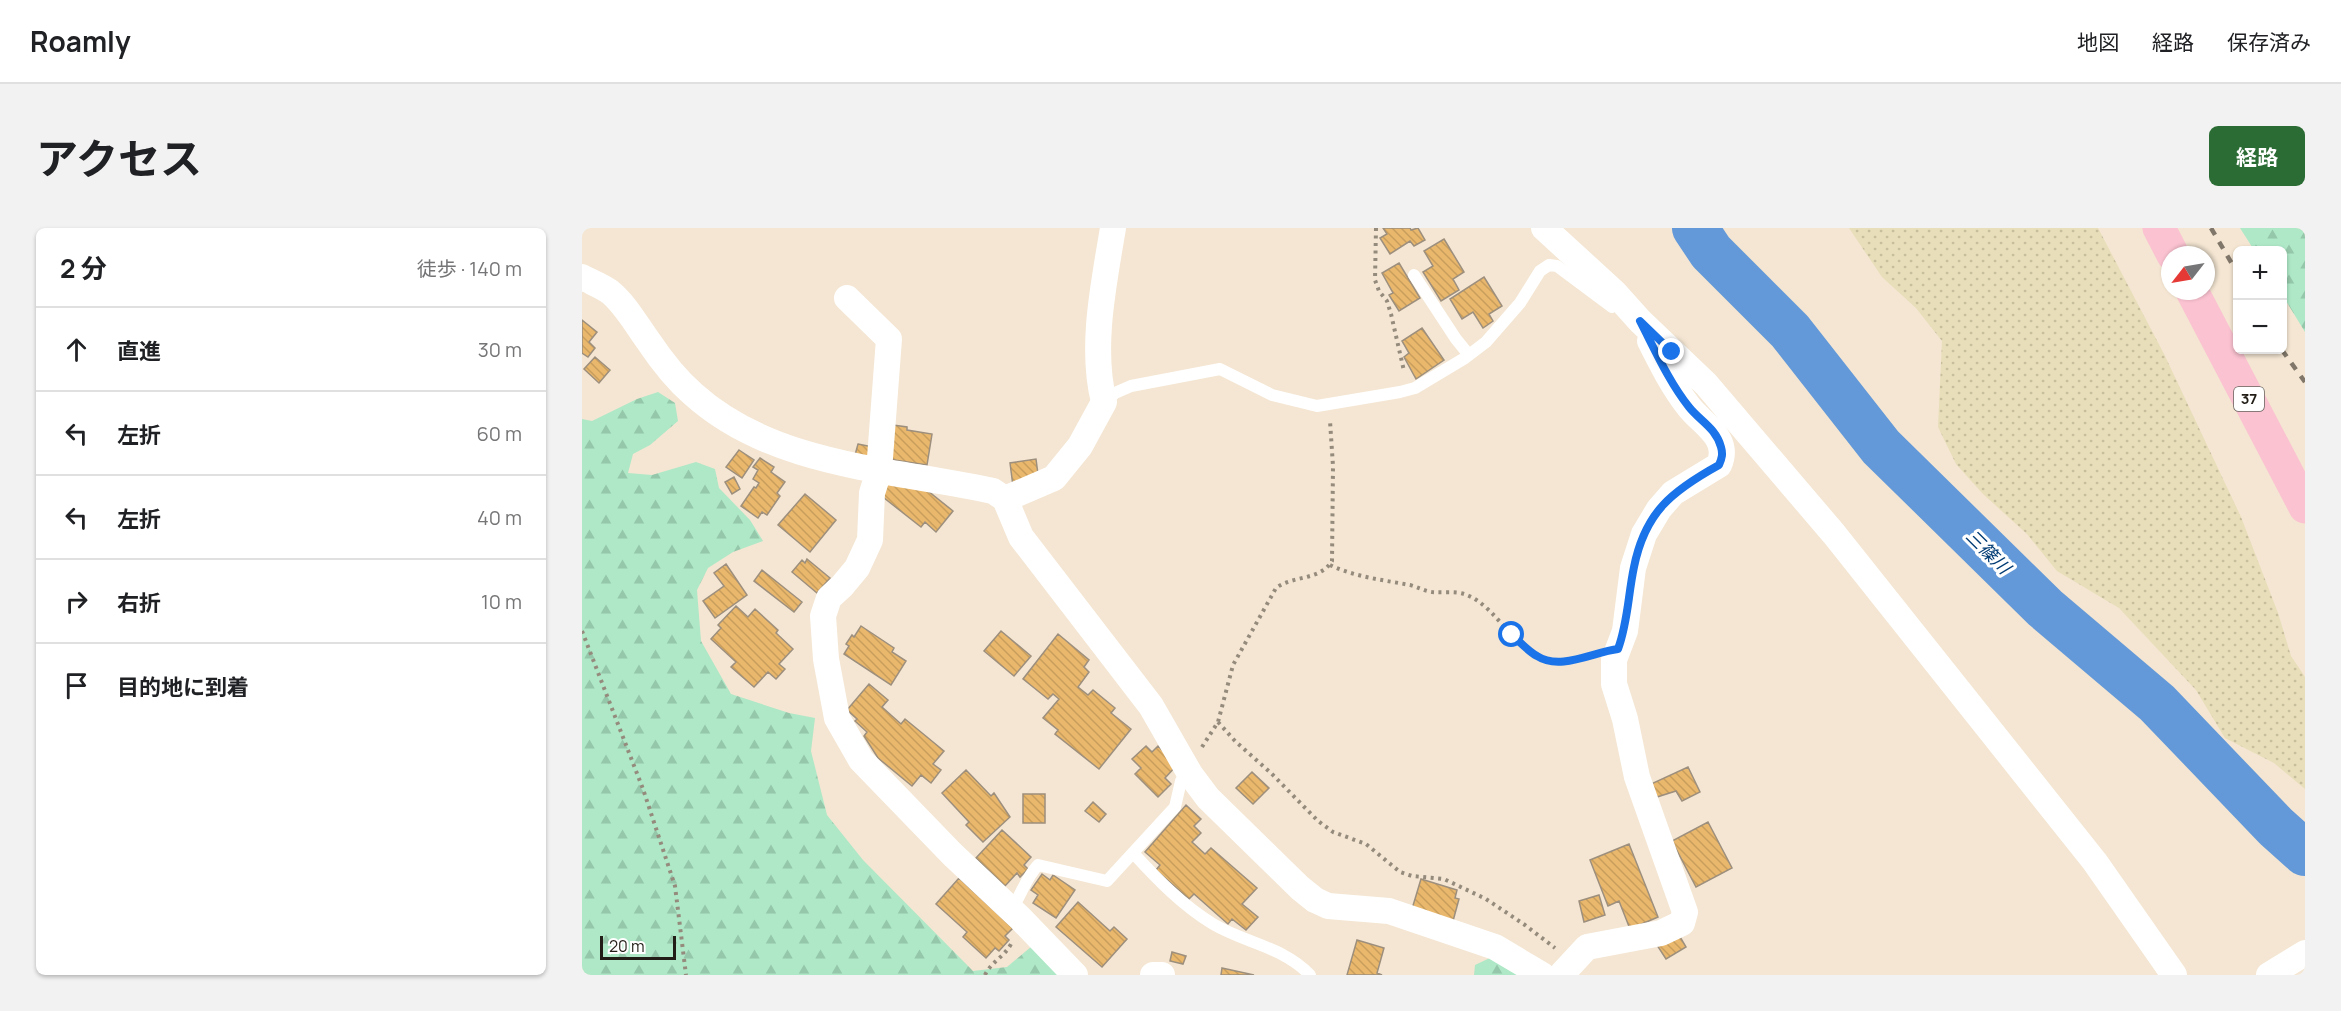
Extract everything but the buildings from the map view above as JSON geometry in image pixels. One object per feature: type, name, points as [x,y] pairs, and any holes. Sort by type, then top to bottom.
[{"type":"main road","points":[[2159,228],[2168,246]]},
{"type":"main road","name":"37","points":[[2197,300],[2305,507]]},
{"type":"street","points":[[1005,499],[1053,478],[1080,446],[1104,402],[1098,380],[1097,342],[1113,228]]},
{"type":"street","points":[[1544,228],[1614,292],[1640,321],[1706,384],[1833,534],[2095,862],[2174,975]]},
{"type":"street","points":[[582,277],[611,292],[693,394],[718,413],[750,431],[778,443],[879,471],[974,486],[993,491],[1005,499],[1021,537],[1151,706],[1208,798],[1280,870],[1315,900],[1328,906],[1389,911],[1495,947],[1542,975]]},
{"type":"street","points":[[847,298],[890,339],[879,471],[872,493],[870,540],[857,568],[829,598],[823,616],[826,659],[837,718],[861,760],[951,854],[1016,914],[1076,975]]},
{"type":"street","points":[[1566,968],[1587,947],[1661,933],[1682,923],[1685,912],[1637,777],[1625,719],[1614,684],[1614,660],[1625,631],[1633,568],[1644,534],[1659,509],[1673,493],[1719,465],[1722,457],[1721,446],[1712,428],[1689,408],[1661,362],[1640,321]]},
{"type":"street","points":[[2269,975],[2305,953]]},
{"type":"street","points":[[1153,975],[1162,975]]},
{"type":"lane","points":[[1104,402],[1115,393],[1131,386],[1220,369],[1272,395],[1307,404],[1328,405],[1408,390],[1442,372],[1486,342],[1520,303],[1540,271],[1549,265],[1557,266],[1620,312],[1640,321]]},
{"type":"lane","points":[[1414,275],[1469,355]]},
{"type":"lane","points":[[1016,914],[1026,878],[1038,865],[1107,881],[1175,807],[1181,781],[1188,769]]},
{"type":"lane","points":[[1134,854],[1163,885],[1188,907],[1215,925],[1278,951],[1297,962],[1310,975]]},
{"type":"path","points":[[1376,228],[1375,280],[1379,291],[1387,301],[1391,314],[1408,390]]},
{"type":"path","points":[[1188,769],[1218,722],[1233,665],[1276,588],[1285,581],[1305,578],[1321,572],[1332,561],[1333,466],[1328,405]]},
{"type":"path","points":[[1330,565],[1348,573],[1413,586],[1428,592],[1463,594],[1479,602],[1538,658],[1570,662],[1587,655],[1618,649]]},
{"type":"path","points":[[582,631],[643,789],[675,886],[686,975]]},
{"type":"path","points":[[1218,722],[1234,741],[1271,773],[1318,821],[1333,832],[1366,844],[1400,872],[1412,876],[1444,879],[1486,899],[1525,925],[1566,968]]},
{"type":"path","points":[[985,975],[989,967],[1008,949],[1016,914]]},
{"type":"green space","points":[[2240,228],[2305,228],[2305,332],[2287,303],[2287,246],[2251,246]]},
{"type":"green space","points":[[658,392],[675,403],[678,421],[650,445],[633,454],[628,473],[652,475],[696,462],[715,469],[719,488],[750,520],[763,541],[733,552],[708,568],[697,590],[701,641],[731,694],[789,713],[815,718],[811,751],[827,815],[863,860],[973,971],[1007,967],[1032,946],[1060,975],[582,975],[582,419],[592,421],[637,399]]},
{"type":"green space","points":[[1492,957],[1528,975],[1474,975],[1475,965]]},
{"type":"sand","points":[[1849,228],[2098,228],[2164,354],[2241,517],[2278,613],[2291,656],[2305,677],[2305,789],[2274,763],[2225,738],[2196,690],[2119,608],[2057,571],[2027,534],[1983,494],[1956,464],[1938,427],[1942,341],[1916,308],[1882,277]]},
{"type":"waterway","name":"三篠川","points":[[1695,228],[1711,252],[1790,331],[1881,447],[2045,608],[2157,703],[2276,827],[2305,853]]},
{"type":"railway","points":[[2211,228],[2233,265]]},
{"type":"railway","points":[[2285,354],[2305,382]]},
{"type":"route","points":[[1512,635],[1538,658],[1556,662],[1570,662],[1587,655],[1618,649],[1625,631],[1633,568],[1644,534],[1659,509],[1673,493],[1719,465],[1722,457],[1721,446],[1712,428],[1689,408],[1661,362],[1640,321],[1672,352]]}]
